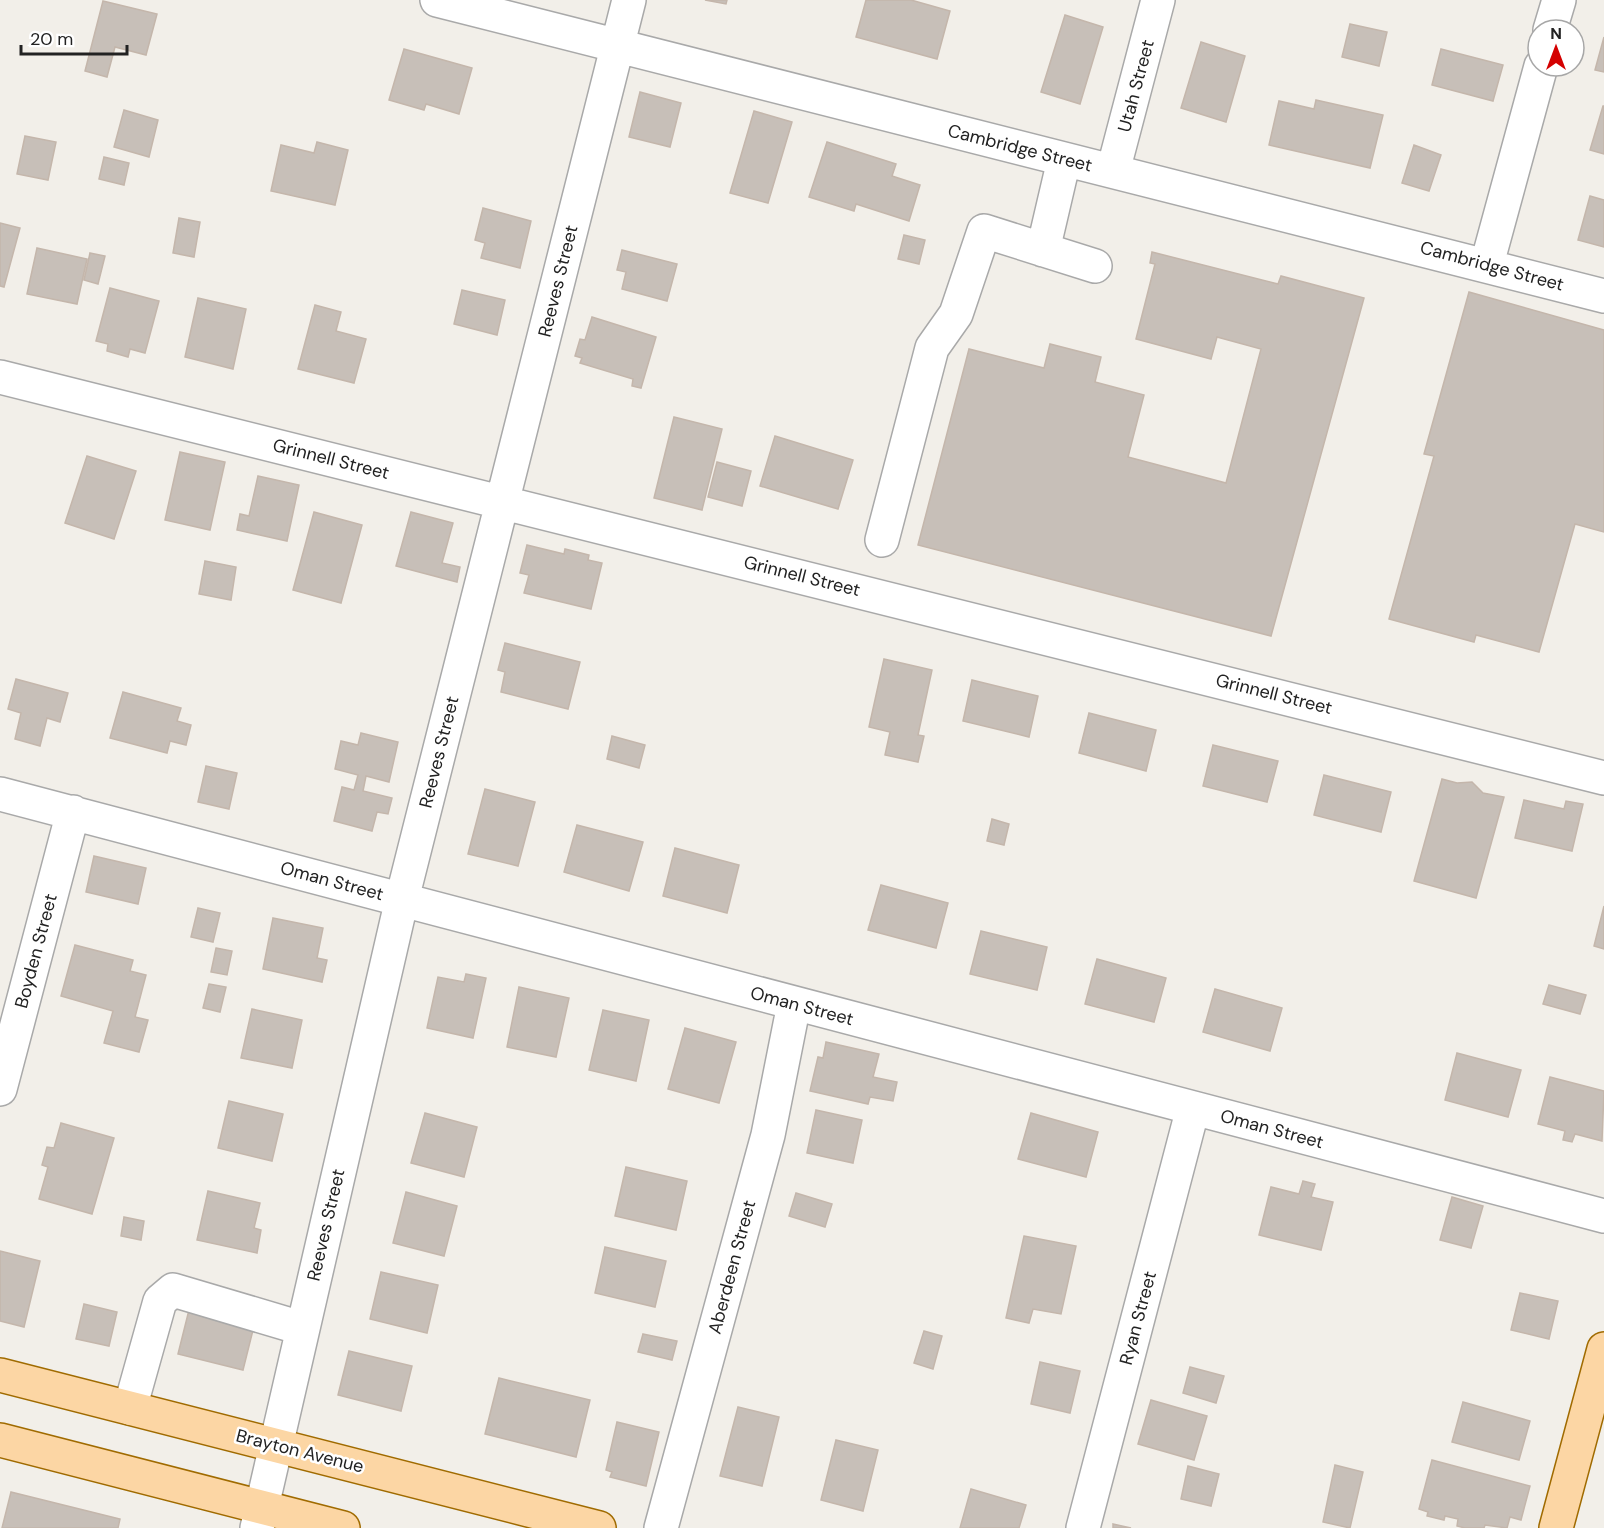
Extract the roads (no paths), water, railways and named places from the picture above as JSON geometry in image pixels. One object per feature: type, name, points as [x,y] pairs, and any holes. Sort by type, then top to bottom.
[{"type":"main road","points":[[1556,1528],[1604,1349]]},
{"type":"main road","name":"Brayton Avenue","points":[[0,1375],[599,1528]]},
{"type":"main road","points":[[0,1440],[260,1518],[343,1528]]},
{"type":"street","name":"Cambridge Street","points":[[437,0],[1065,160],[1487,264],[1604,296]]},
{"type":"street","name":"Reeves Street","points":[[260,1518],[301,1328],[402,899],[629,0]]},
{"type":"street","name":"Utah Street","points":[[1113,171],[1158,0]]},
{"type":"street","points":[[1554,18],[1559,0]]},
{"type":"street","points":[[1487,264],[1538,78]]},
{"type":"street","points":[[1043,250],[1065,160]]},
{"type":"street","points":[[882,540],[932,348],[956,314],[984,231],[1095,266]]},
{"type":"street","name":"Grinnell Street","points":[[0,377],[1604,778]]},
{"type":"street","name":"Oman Street","points":[[0,794],[1604,1216]]},
{"type":"street","name":"Boyden Street","points":[[0,1089],[73,812]]},
{"type":"street","name":"Aberdeen Street","points":[[661,1528],[768,1136],[794,1004]]},
{"type":"street","name":"Ryan Street","points":[[1083,1528],[1193,1108]]},
{"type":"street","points":[[130,1408],[160,1301],[173,1290],[301,1328]]}]
